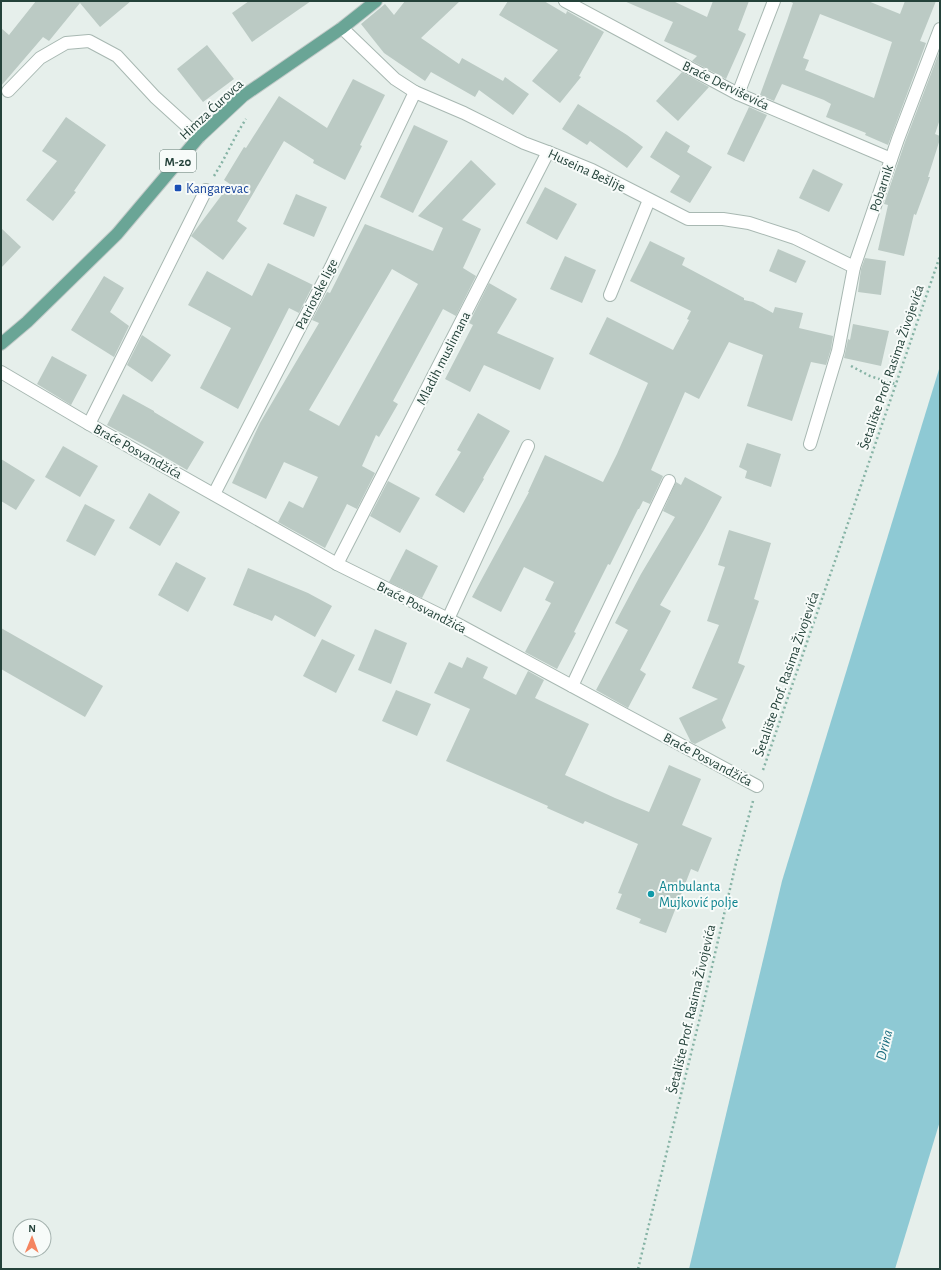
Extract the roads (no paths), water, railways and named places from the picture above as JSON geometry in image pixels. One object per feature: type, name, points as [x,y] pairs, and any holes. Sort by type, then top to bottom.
[{"type":"main road","name":"Himza Ćurovca","points":[[1,344],[26,322],[117,234],[199,137],[243,96],[342,28],[376,1]]},
{"type":"street","name":"Braće Derviševića","points":[[565,1],[738,94],[891,159]]},
{"type":"street","points":[[738,94],[774,1]]},
{"type":"street","name":"Huseina Bešlije","points":[[342,28],[395,79],[415,92],[524,143],[592,170],[688,219],[723,219],[749,223],[795,238],[854,267]]},
{"type":"street","name":"Pobarnik","points":[[810,444],[838,351],[854,267],[891,159],[940,29]]},
{"type":"street","points":[[8,91],[40,58],[66,43],[89,41],[117,56],[155,97],[199,137]]},
{"type":"street","name":"Patriotske lige","points":[[214,494],[331,267],[415,92]]},
{"type":"street","name":"Mladih muslimana","points":[[337,564],[548,152]]},
{"type":"street","name":"Braće Posvandžića","points":[[89,424],[206,190]]},
{"type":"street","points":[[610,295],[649,200]]},
{"type":"street","name":"Braće Posvandžića","points":[[1,372],[89,424],[337,564],[448,620],[757,786]]},
{"type":"street","points":[[448,620],[528,446]]},
{"type":"street","points":[[572,686],[669,481]]},
{"type":"water","name":"Drina","points":[[940,366],[940,1121],[895,1269],[689,1269],[782,881]]},
{"type":"place","name":"Kangarevac","points":[[178,188]]},
{"type":"place","name":"Ambulanta Mujković polje","points":[[651,894]]}]
